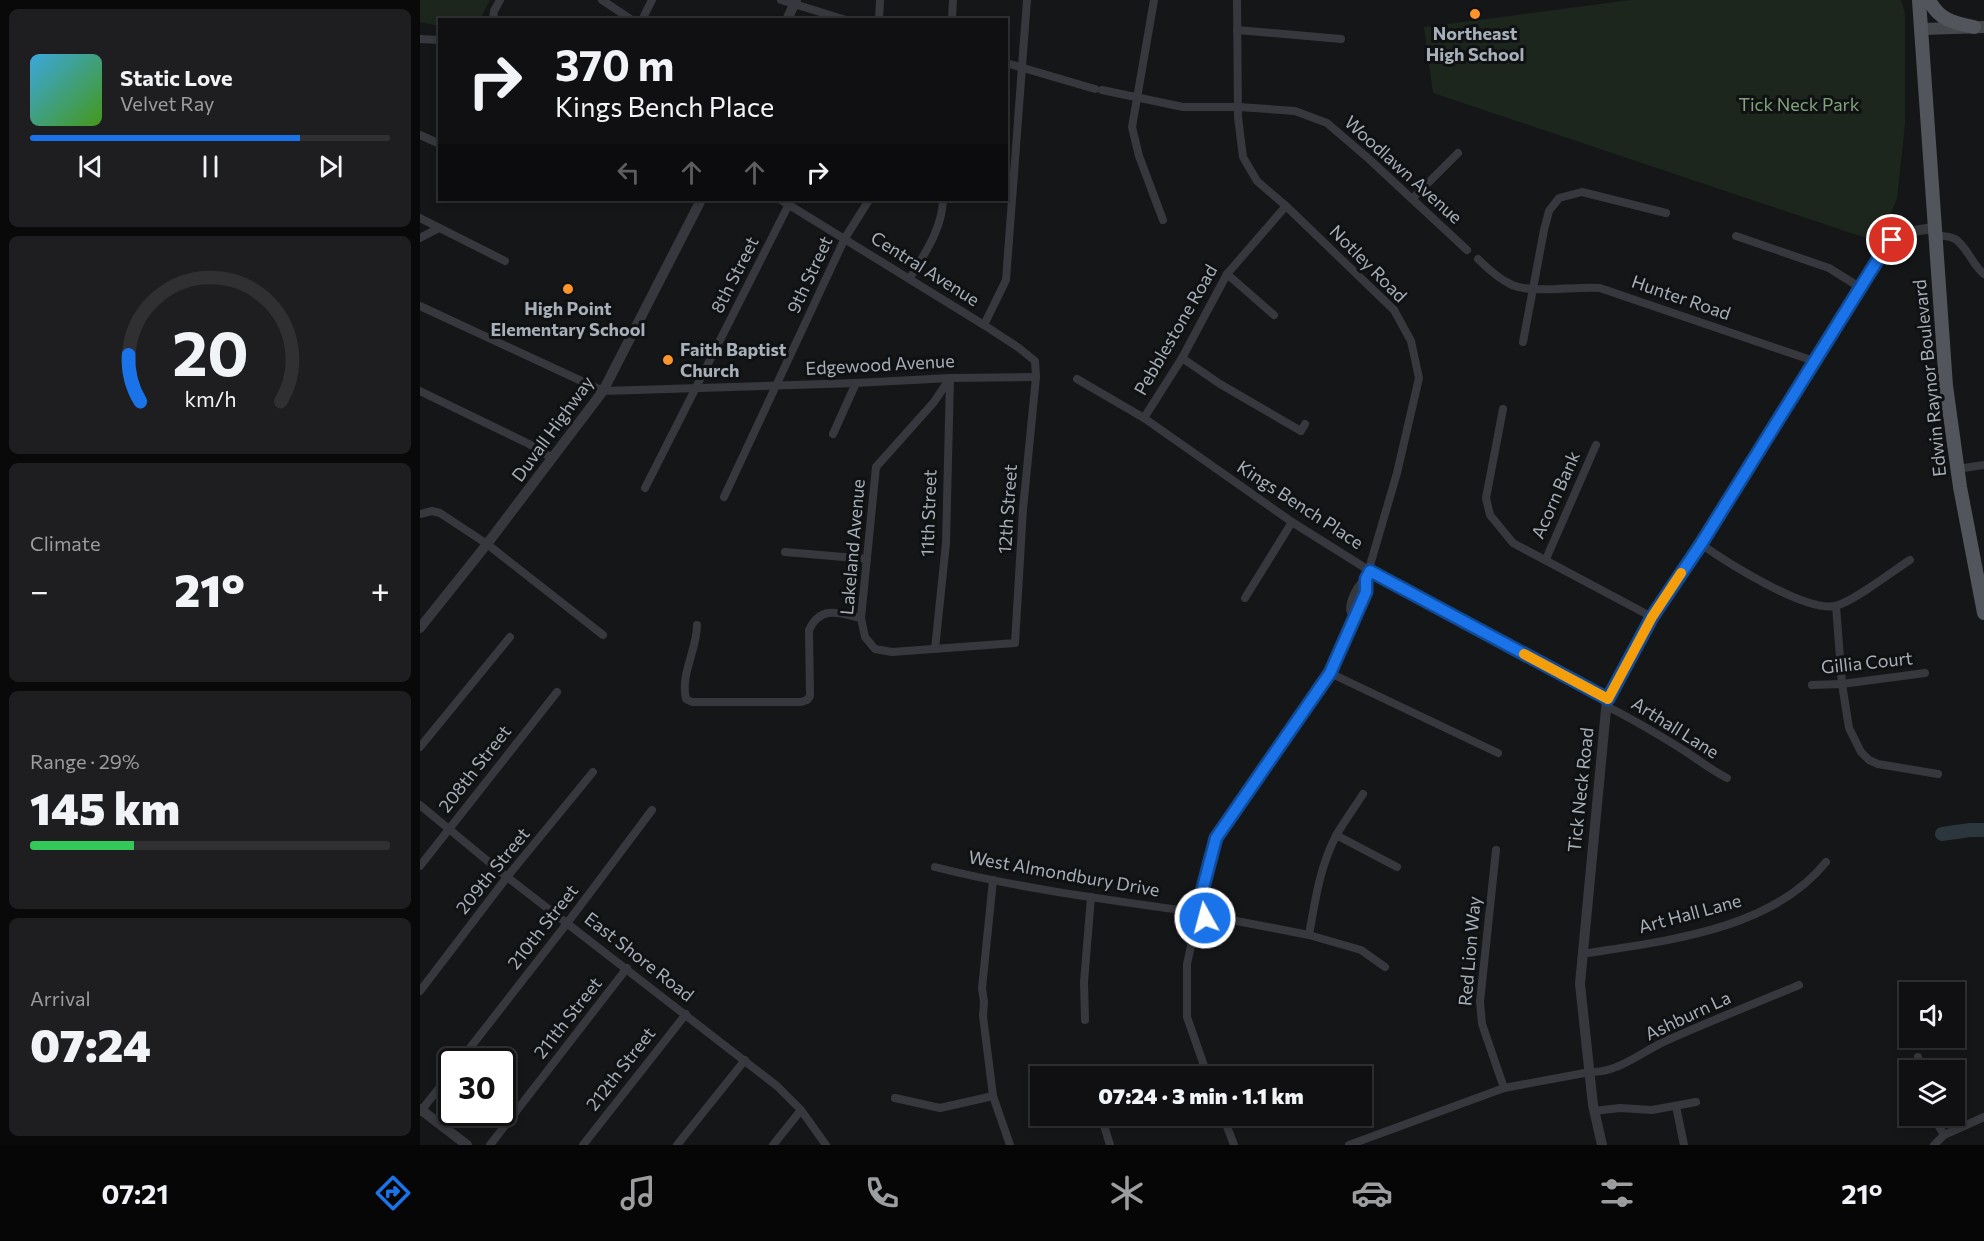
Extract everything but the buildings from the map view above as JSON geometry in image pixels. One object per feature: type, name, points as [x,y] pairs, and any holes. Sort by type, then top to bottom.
[{"type":"main road","name":"Edwin Raynor Boulevard","points":[[1919,0],[1946,386],[1957,469],[1984,613]]},
{"type":"main road","points":[[1929,0],[1942,17],[1952,23],[1979,27]]},
{"type":"main road","points":[[1922,29],[1979,27]]},
{"type":"street","points":[[493,18],[500,0]]},
{"type":"street","points":[[602,0],[629,18]]},
{"type":"street","points":[[643,18],[652,0]]},
{"type":"street","points":[[781,0],[795,2],[840,18]]},
{"type":"street","points":[[879,18],[880,0]]},
{"type":"street","points":[[952,18],[953,0]]},
{"type":"street","points":[[984,326],[1006,280],[1027,0]]},
{"type":"street","points":[[1154,0],[1132,127],[1139,156],[1164,220]]},
{"type":"street","name":"Notley Road","points":[[1199,903],[1216,838],[1330,673],[1354,620],[1350,610],[1359,584],[1368,575],[1397,473],[1419,378],[1412,341],[1394,310],[1257,181],[1243,158],[1239,107],[1237,0]]},
{"type":"street","points":[[788,18],[795,2]]},
{"type":"street","points":[[1237,30],[1341,39]]},
{"type":"street","points":[[420,39],[438,40]]},
{"type":"street","name":"Woodlawn Avenue","points":[[1008,64],[1099,90],[1184,107],[1239,107],[1295,111],[1327,123],[1467,250]]},
{"type":"street","points":[[420,135],[438,143]]},
{"type":"street","points":[[1412,200],[1458,153]]},
{"type":"street","points":[[1523,342],[1549,211],[1559,198],[1582,192],[1666,213]]},
{"type":"street","name":"Duvall Highway","points":[[420,628],[603,391],[700,201]]},
{"type":"street","name":"9th Street","points":[[724,497],[845,238],[868,201]]},
{"type":"street","points":[[910,278],[933,240],[942,213],[943,201]]},
{"type":"street","name":"Central Avenue","points":[[785,202],[1019,348],[1035,361],[1036,377]]},
{"type":"street","name":"8th Street","points":[[645,488],[696,388],[785,202]]},
{"type":"street","name":"Pebblestone Road","points":[[1143,418],[1182,358],[1227,274],[1286,206]]},
{"type":"street","points":[[420,218],[505,261]]},
{"type":"street","points":[[420,238],[439,228]]},
{"type":"street","name":"Tick Neck Road","points":[[1602,1145],[1594,1111],[1580,984],[1607,703],[1652,617],[1701,544],[1885,248],[1892,240],[1909,232],[1935,232]]},
{"type":"street","points":[[1935,232],[1960,243],[1972,262],[1984,274]]},
{"type":"street","points":[[1736,236],[1829,268],[1861,288]]},
{"type":"street","points":[[1478,260],[1493,274],[1512,285],[1533,290]]},
{"type":"street","points":[[1227,274],[1274,315]]},
{"type":"street","name":"Hunter Road","points":[[1533,290],[1600,288],[1814,361]]},
{"type":"street","name":"Edgewood Avenue","points":[[420,306],[603,391],[1036,377]]},
{"type":"street","points":[[1182,358],[1220,384],[1301,430],[1305,424]]},
{"type":"street","name":"12th Street","points":[[935,650],[1015,643],[1023,509],[1036,377]]},
{"type":"street","name":"Lakeland Avenue","points":[[935,650],[892,652],[875,649],[866,637],[861,618],[876,467],[934,402],[950,378]]},
{"type":"street","name":"11th Street","points":[[935,650],[946,543],[950,378]]},
{"type":"street","name":"Kings Bench Place","points":[[1077,379],[1143,418],[1368,575],[1607,703]]},
{"type":"street","points":[[833,435],[856,383]]},
{"type":"street","points":[[420,391],[529,444],[552,458]]},
{"type":"street","points":[[1503,409],[1486,498],[1490,515],[1513,543],[1652,617]]},
{"type":"street","name":"Acorn Bank","points":[[1546,559],[1596,445]]},
{"type":"street","points":[[1957,469],[1984,465]]},
{"type":"street","points":[[420,514],[432,511],[440,513],[487,544],[603,636]]},
{"type":"street","points":[[1245,598],[1292,522]]},
{"type":"street","points":[[1701,544],[1727,562],[1782,592],[1823,606],[1836,606],[1864,591],[1911,560]]},
{"type":"street","points":[[785,552],[867,559]]},
{"type":"street","points":[[1836,606],[1842,684],[1851,734],[1861,752],[1869,760],[1878,764],[1938,774]]},
{"type":"street","points":[[697,625],[695,645],[686,671],[684,692],[686,699],[692,702],[801,702],[810,696],[809,630],[813,622],[818,616],[829,612],[861,618]]},
{"type":"street","points":[[420,747],[510,637]]},
{"type":"street","points":[[1330,673],[1498,753]]},
{"type":"street","name":"Gillia Court","points":[[1812,685],[1842,684],[1925,673]]},
{"type":"street","name":"208th Street","points":[[420,866],[556,692]]},
{"type":"street","name":"Arthall Lane","points":[[1607,703],[1690,755],[1705,767],[1727,778]]},
{"type":"street","name":"209th Street","points":[[420,991],[507,877],[593,772]]},
{"type":"street","points":[[1309,935],[1319,880],[1336,835],[1363,794]]},
{"type":"street","name":"East Shore Road","points":[[420,805],[507,877],[777,1086],[801,1110],[826,1145]]},
{"type":"street","name":"210th Street","points":[[470,1048],[652,810]]},
{"type":"street","points":[[1336,835],[1397,867]]},
{"type":"street","name":"Red Lion Way","points":[[1496,850],[1480,1002],[1482,1024],[1504,1088]]},
{"type":"street","name":"Art Hall Lane","points":[[1582,954],[1672,939],[1742,920],[1786,899],[1815,876],[1826,862]]},
{"type":"street","name":"West Almondbury Drive","points":[[935,867],[1091,897],[1187,911]]},
{"type":"street","points":[[993,879],[982,988],[983,1016],[993,1096],[1010,1145]]},
{"type":"street","points":[[1085,1020],[1084,982],[1091,897]]},
{"type":"street","points":[[1199,903],[1204,907],[1206,915],[1204,920],[1196,923],[1188,918],[1187,911],[1190,906],[1199,903]]},
{"type":"street","points":[[1206,915],[1309,935],[1361,950],[1385,967]]},
{"type":"street","points":[[1196,923],[1187,964],[1187,1017],[1204,1066]]},
{"type":"street","name":"211th Street","points":[[490,1145],[627,968]]},
{"type":"street","name":"Ashburn La","points":[[1349,1145],[1504,1088],[1601,1072],[1625,1064],[1666,1040],[1799,985]]},
{"type":"street","name":"212th Street","points":[[583,1145],[686,1014]]},
{"type":"street","points":[[677,1145],[745,1060]]},
{"type":"street","points":[[438,1089],[421,1110],[467,1145]]},
{"type":"street","points":[[896,1098],[940,1108],[993,1096]]},
{"type":"street","points":[[1594,1111],[1620,1108],[1652,1110],[1696,1102]]},
{"type":"street","points":[[1676,1106],[1684,1145]]},
{"type":"street","points":[[773,1145],[801,1110]]},
{"type":"street","points":[[1934,1145],[1944,1135],[1984,1117]]},
{"type":"street","points":[[1104,1126],[1110,1145]]},
{"type":"street","points":[[1227,1126],[1234,1145]]},
{"type":"street","points":[[1939,1126],[1944,1135]]},
{"type":"green space","points":[[420,0],[490,0],[481,18],[438,18],[438,26],[420,22]]},
{"type":"green space","name":"Tick Neck Park","points":[[1630,0],[1901,0],[1905,14],[1905,123],[1897,199],[1878,242],[1433,93],[1424,27]]},
{"type":"waterway","points":[[1942,834],[1984,830]]},
{"type":"slow traffic","points":[[1524,654],[1608,699],[1652,617],[1681,573]]},
{"type":"place","name":"Northeast High School","points":[[1475,14]]},
{"type":"place","name":"High Point Elementary School","points":[[568,289]]},
{"type":"place","name":"Faith Baptist Church","points":[[668,360]]},
{"type":"route","points":[[1205,918],[1206,909],[1199,903],[1216,838],[1330,673],[1366,592],[1366,579],[1370,571],[1608,699],[1652,617],[1701,544],[1892,240]]}]
